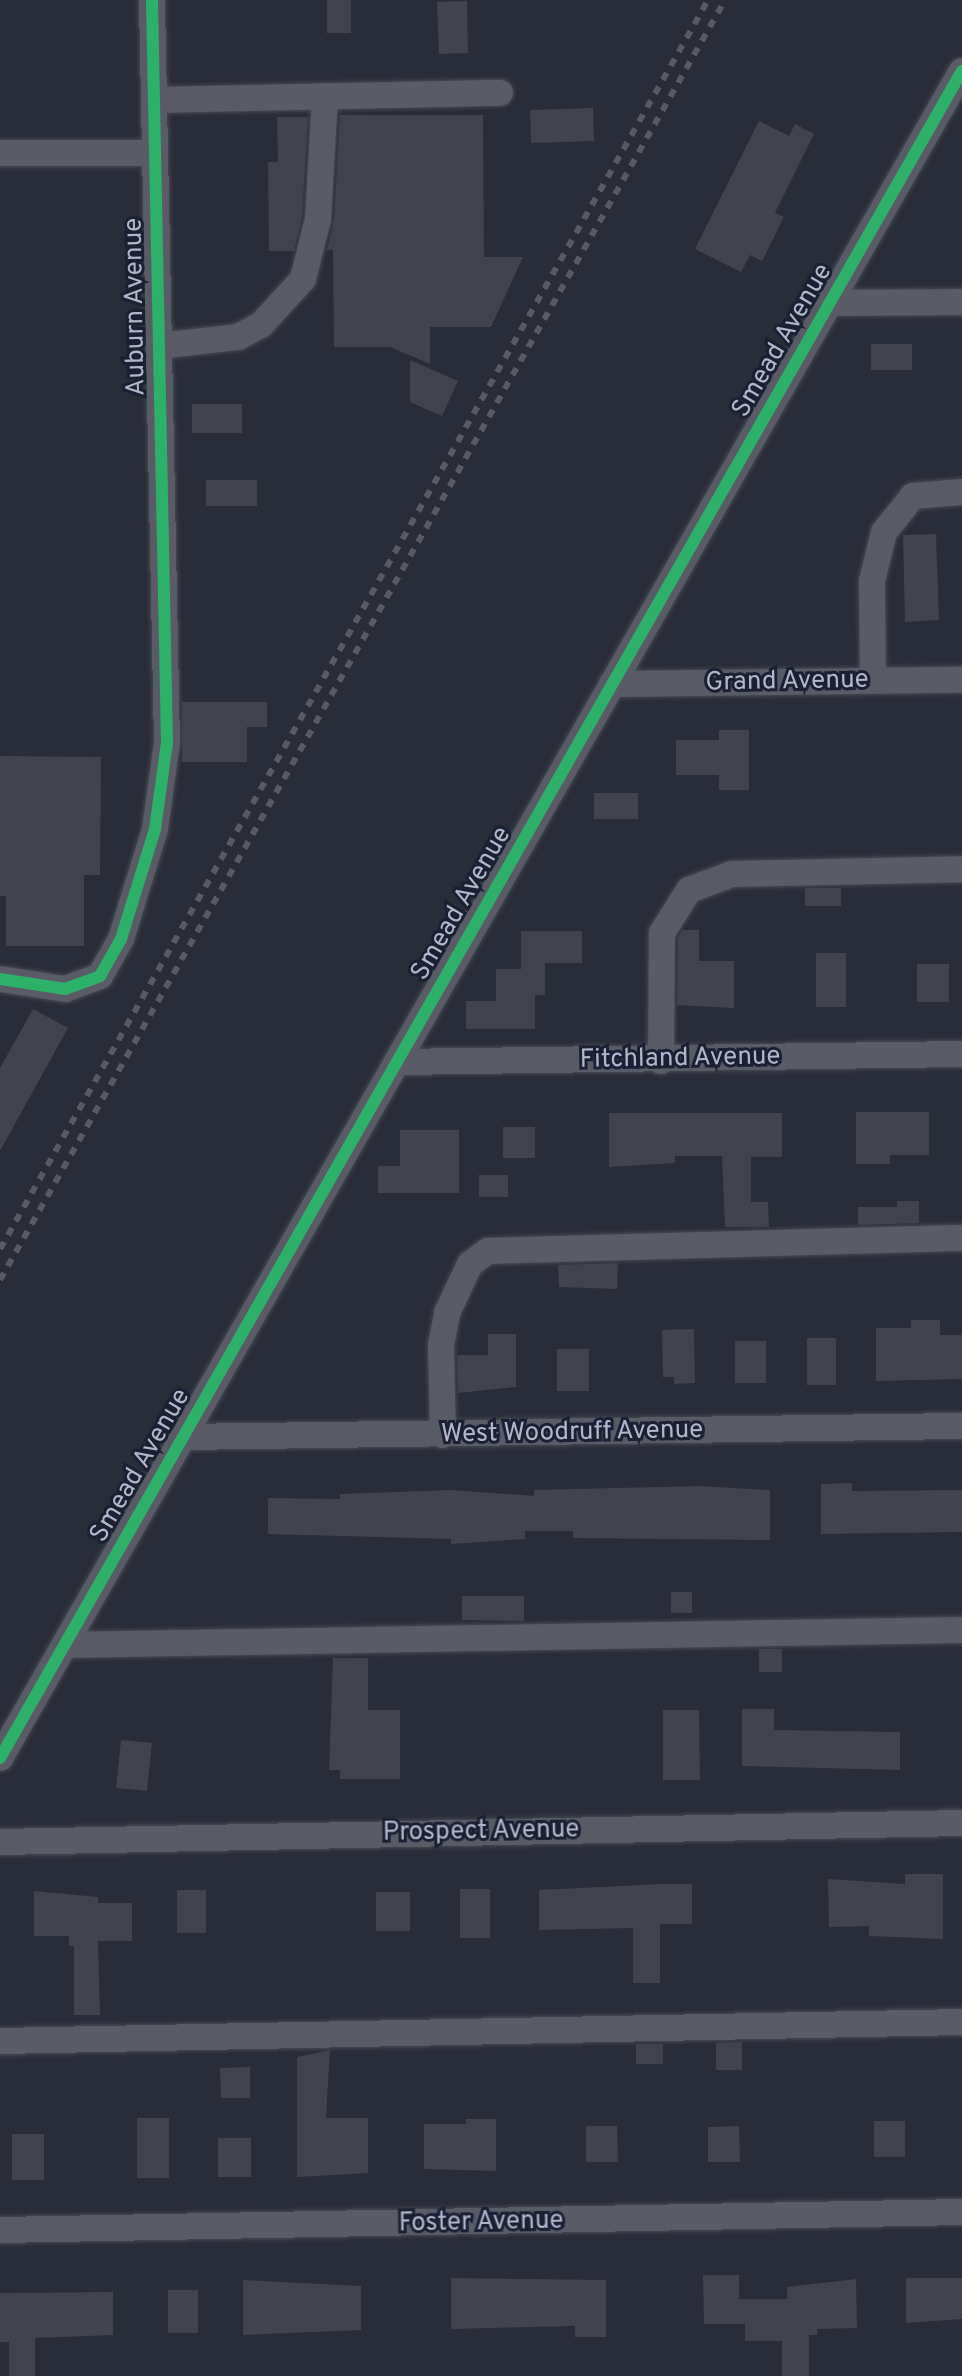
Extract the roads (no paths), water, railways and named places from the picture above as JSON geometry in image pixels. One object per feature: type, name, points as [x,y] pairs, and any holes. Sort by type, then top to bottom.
[{"type":"street","name":"Auburn Avenue","points":[[0,979],[65,989],[100,976],[121,939],[155,829],[167,743],[152,0]]},
{"type":"street","name":"Smead Avenue","points":[[0,1758],[962,71]]},
{"type":"street","points":[[154,100],[500,93]]},
{"type":"street","points":[[159,346],[238,337],[261,325],[303,279],[318,219],[325,96]]},
{"type":"street","points":[[0,153],[155,153]]},
{"type":"street","points":[[830,303],[962,302]]},
{"type":"street","points":[[873,681],[872,581],[884,532],[913,496],[962,492]]},
{"type":"street","name":"Grand Avenue","points":[[612,684],[962,680]]},
{"type":"street","points":[[661,1061],[662,933],[689,890],[732,874],[962,869]]},
{"type":"street","name":"Fitchland Avenue","points":[[397,1062],[661,1061],[962,1054]]},
{"type":"street","points":[[443,1435],[441,1345],[447,1313],[470,1264],[488,1251],[962,1238]]},
{"type":"street","name":"West Woodruff Avenue","points":[[182,1437],[962,1426]]},
{"type":"street","points":[[65,1645],[962,1630]]},
{"type":"street","name":"Prospect Avenue","points":[[0,1842],[962,1823]]},
{"type":"street","points":[[0,2041],[962,2022]]},
{"type":"street","name":"Foster Avenue","points":[[0,2230],[962,2212]]},
{"type":"railway","points":[[0,1249],[708,0]]},
{"type":"railway","points":[[0,1280],[725,0]]}]
